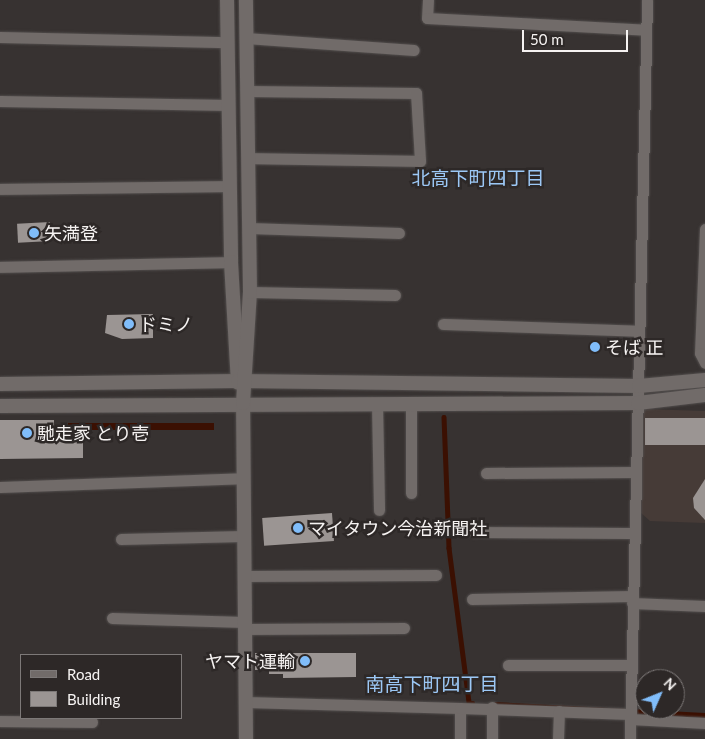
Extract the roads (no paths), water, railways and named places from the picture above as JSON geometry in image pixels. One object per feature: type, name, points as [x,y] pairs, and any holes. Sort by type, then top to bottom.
[{"type":"street","points":[[227,0],[231,262],[243,403],[242,478],[246,739]]},
{"type":"street","points":[[242,381],[250,292],[246,0]]},
{"type":"street","points":[[428,0],[427,18],[646,30]]},
{"type":"street","points":[[630,739],[647,0]]},
{"type":"street","points":[[0,37],[228,42]]},
{"type":"street","points":[[246,38],[414,50]]},
{"type":"street","points":[[247,91],[416,93],[420,161],[248,158]]},
{"type":"street","points":[[0,101],[229,105]]},
{"type":"street","points":[[0,189],[230,186]]},
{"type":"street","points":[[249,228],[399,233]]},
{"type":"street","points":[[705,229],[700,353],[705,363]]},
{"type":"street","points":[[0,267],[231,262]]},
{"type":"street","points":[[250,292],[395,295]]},
{"type":"street","points":[[443,324],[639,331]]},
{"type":"street","points":[[0,384],[242,381],[639,386],[705,380]]},
{"type":"street","points":[[0,406],[128,407],[243,403],[377,403],[411,405],[638,403],[705,395]]},
{"type":"street","points":[[377,403],[379,510]]},
{"type":"street","points":[[410,493],[411,405]]},
{"type":"street","points":[[486,473],[635,472]]},
{"type":"street","points":[[0,487],[242,478]]},
{"type":"street","points":[[474,532],[634,533]]},
{"type":"street","points":[[121,539],[243,536]]},
{"type":"street","points":[[244,576],[436,575]]},
{"type":"street","points":[[472,599],[632,600],[705,606]]},
{"type":"street","points":[[112,618],[244,626],[404,628]]},
{"type":"street","points":[[508,665],[631,665]]},
{"type":"street","points":[[245,702],[559,710],[705,723]]},
{"type":"street","points":[[492,707],[492,739]]},
{"type":"street","points":[[460,708],[460,739]]},
{"type":"street","points":[[558,739],[559,710]]},
{"type":"street","points":[[0,720],[92,722]]},
{"type":"waterway","points":[[444,417],[449,548],[469,703],[473,703]]},
{"type":"waterway","points":[[495,704],[705,715]]},
{"type":"place","name":"矢満登","points":[[34,233]]},
{"type":"place","name":"ドミノ","points":[[129,324]]},
{"type":"place","name":"そば 正","points":[[595,347]]},
{"type":"place","name":"馳走家 とり壱","points":[[27,433]]},
{"type":"place","name":"マイタウン今治新聞社","points":[[298,528]]},
{"type":"place","name":"ヤマト運輸","points":[[305,661]]},
{"type":"district","name":"北高下町四丁目","points":[[478,178]]},
{"type":"district","name":"南高下町四丁目","points":[[432,684]]}]
